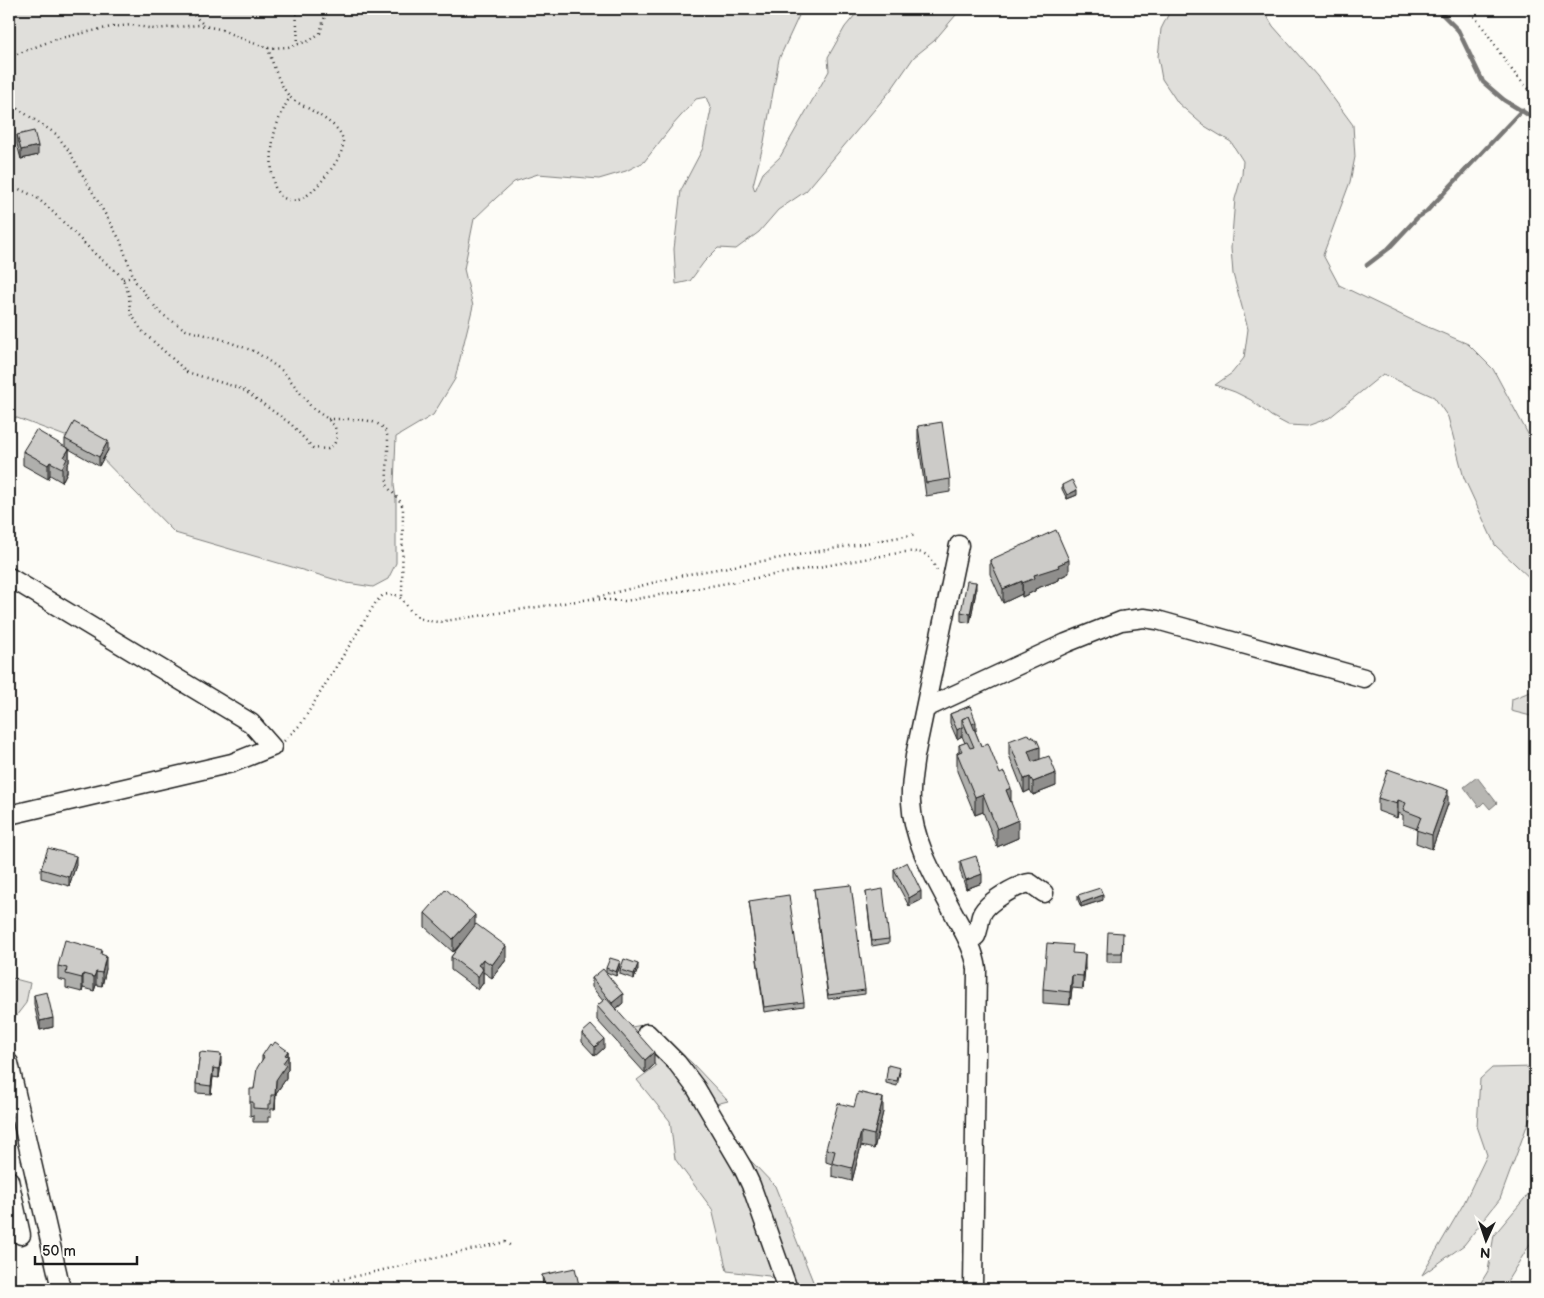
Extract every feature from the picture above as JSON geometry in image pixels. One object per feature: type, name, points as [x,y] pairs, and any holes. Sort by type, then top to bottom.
[{"type":"street","points":[[959,545],[911,782],[913,816],[924,855],[975,957],[977,977],[973,1289]]},
{"type":"street","points":[[9,577],[251,723],[272,747],[232,763],[9,815]]},
{"type":"street","points":[[926,708],[1066,643],[1129,618],[1157,620],[1364,678]]},
{"type":"street","points":[[968,941],[976,936],[980,926],[980,917],[985,909],[1010,890],[1022,884],[1030,883],[1044,893]]},
{"type":"street","points":[[647,1033],[676,1063],[696,1088],[744,1168],[788,1289]]},
{"type":"street","points":[[9,1063],[61,1289]]},
{"type":"street","points":[[9,1180],[15,1236],[47,1229]]},
{"type":"path","points":[[186,9],[204,26]]},
{"type":"path","points":[[296,9],[298,44]]},
{"type":"path","points":[[9,60],[17,54],[56,39],[111,27],[132,25],[154,29],[178,26],[204,26],[220,29],[268,48],[288,47],[309,41],[320,33],[327,9]]},
{"type":"path","points":[[1467,9],[1479,20],[1513,70],[1529,90],[1535,94]]},
{"type":"path","points":[[268,48],[277,75],[290,97],[329,121],[338,130],[343,140],[344,147],[341,156],[319,185],[307,197],[296,201],[288,200],[279,194],[275,187],[272,172],[274,136],[290,97]]},
{"type":"path","points":[[9,103],[56,134],[69,151],[120,240],[133,277],[160,312],[186,330],[221,339],[256,352],[284,372],[312,408],[335,426],[337,437],[334,445],[328,449],[313,448],[291,424],[242,389],[187,372],[142,331],[130,312],[129,295],[123,279],[36,197],[9,182]]},
{"type":"path","points":[[123,279],[133,277]]},
{"type":"path","points":[[328,419],[370,421],[378,423],[384,428],[388,438],[387,482],[389,489],[400,499],[402,508],[402,599]]},
{"type":"path","points":[[272,747],[287,739],[301,724],[376,602],[383,595],[396,595],[402,599],[410,611],[417,617],[425,621],[438,622],[590,599],[683,575],[917,534]]},
{"type":"path","points":[[590,599],[625,601],[915,552],[932,559],[939,575]]},
{"type":"path","points":[[300,1289],[505,1242],[511,1246]]},
{"type":"shaded area","points":[[9,9],[802,9],[779,59],[764,142],[753,185],[755,191],[763,173],[780,157],[829,71],[828,57],[845,27],[860,9],[961,9],[934,41],[914,57],[891,90],[806,191],[778,210],[759,232],[736,249],[718,248],[704,262],[690,281],[676,284],[674,249],[681,190],[703,148],[711,110],[706,97],[696,99],[644,162],[626,171],[599,179],[538,174],[514,182],[474,219],[464,269],[473,306],[455,379],[433,415],[396,437],[394,485],[396,499],[396,563],[388,579],[373,587],[347,583],[175,533],[89,445],[9,415]]},
{"type":"shaded area","points":[[1171,9],[1263,9],[1273,26],[1317,76],[1353,125],[1355,157],[1350,182],[1323,255],[1339,285],[1414,321],[1468,344],[1493,369],[1535,447],[1535,583],[1495,545],[1464,478],[1448,417],[1434,397],[1383,374],[1329,418],[1307,426],[1288,425],[1271,416],[1251,400],[1215,385],[1232,373],[1244,358],[1248,329],[1233,274],[1231,248],[1235,199],[1242,175],[1243,161],[1231,142],[1203,125],[1178,103],[1162,79],[1158,57],[1161,29]]},
{"type":"shaded area","points":[[1535,690],[1535,717],[1511,711],[1512,699]]},
{"type":"shaded area","points":[[1477,777],[1497,803],[1490,809],[1484,802],[1479,807],[1464,787]]},
{"type":"shaded area","points":[[9,979],[30,983],[26,1003],[9,1025]]},
{"type":"shaded area","points":[[648,1024],[692,1063],[728,1101],[716,1104],[730,1139],[775,1186],[816,1289],[782,1289],[769,1276],[727,1271],[712,1209],[675,1159],[670,1121],[637,1080],[656,1066],[626,1028]]},
{"type":"shaded area","points":[[1535,1067],[1535,1104],[1500,1199],[1464,1245],[1422,1275],[1464,1203],[1487,1155],[1477,1126],[1480,1079],[1492,1068]]},
{"type":"shaded area","points":[[1535,1186],[1535,1236],[1506,1283],[1499,1289],[1477,1289],[1488,1271],[1494,1235]]},
{"type":"building","points":[[34,131],[38,146],[21,150],[17,135]]},
{"type":"building","points":[[74,422],[108,441],[99,457],[65,439]]},
{"type":"building","points":[[942,422],[950,479],[926,483],[918,426]]},
{"type":"building","points":[[36,430],[69,449],[64,457],[67,459],[62,468],[50,462],[48,465],[23,451]]},
{"type":"building","points":[[1072,480],[1077,490],[1067,495],[1062,485]]},
{"type":"building","points":[[1056,530],[1069,560],[1058,565],[1059,567],[1034,575],[1035,578],[1003,589],[990,560]]},
{"type":"building","points":[[967,581],[976,582],[970,614],[961,612]]},
{"type":"building","points":[[970,706],[976,722],[972,724],[969,716],[962,719],[962,727],[957,730],[950,714]]},
{"type":"building","points":[[969,716],[981,746],[988,743],[1000,774],[1004,772],[1011,788],[1006,790],[1018,820],[997,829],[983,794],[975,797],[957,753],[962,751],[959,745],[967,742],[970,748],[974,747],[962,719]]},
{"type":"building","points":[[1027,734],[1037,740],[1040,747],[1028,751],[1032,762],[1049,756],[1056,773],[1033,782],[1030,777],[1024,779],[1009,741]]},
{"type":"building","points":[[1388,769],[1448,790],[1432,835],[1416,830],[1421,817],[1403,810],[1406,803],[1398,800],[1397,804],[1378,798]]},
{"type":"building","points":[[48,848],[76,856],[69,877],[41,869]]},
{"type":"building","points":[[976,856],[982,874],[966,880],[960,861]]},
{"type":"building","points":[[907,862],[921,891],[909,898],[894,869]]},
{"type":"building","points":[[851,885],[865,990],[828,995],[814,889]]},
{"type":"building","points":[[1100,888],[1103,895],[1081,903],[1078,895]]},
{"type":"building","points":[[446,889],[475,915],[453,939],[425,913]]},
{"type":"building","points":[[883,889],[889,939],[872,941],[866,892]]},
{"type":"building","points":[[789,895],[804,1002],[764,1007],[749,901]]},
{"type":"building","points":[[476,924],[506,946],[492,965],[483,959],[478,965],[483,969],[478,977],[451,957]]},
{"type":"building","points":[[1108,932],[1123,933],[1122,953],[1107,953]]},
{"type":"building","points":[[65,940],[102,950],[101,954],[106,956],[102,973],[96,972],[94,977],[83,974],[82,978],[66,974],[67,968],[58,966]]},
{"type":"building","points":[[1047,943],[1073,945],[1072,953],[1085,954],[1083,976],[1072,975],[1070,992],[1043,989]]},
{"type":"building","points":[[610,958],[620,961],[616,972],[606,968]]},
{"type":"building","points":[[624,959],[638,964],[634,974],[620,970]]},
{"type":"building","points":[[603,969],[623,994],[612,1003],[592,978]]},
{"type":"building","points":[[47,992],[53,1018],[40,1021],[34,995]]},
{"type":"building","points":[[606,998],[654,1052],[645,1060],[597,1006]]},
{"type":"building","points":[[591,1025],[604,1039],[595,1047],[582,1033]]},
{"type":"building","points":[[275,1042],[288,1051],[285,1055],[288,1056],[283,1063],[286,1065],[276,1080],[275,1095],[271,1095],[271,1104],[268,1104],[268,1109],[253,1108],[253,1102],[250,1102],[250,1089],[254,1089],[257,1068],[270,1044],[272,1046]]},
{"type":"building","points":[[200,1052],[221,1054],[219,1069],[213,1068],[211,1086],[196,1084]]},
{"type":"building","points":[[888,1065],[900,1068],[897,1081],[886,1079]]},
{"type":"building","points":[[858,1092],[883,1098],[874,1135],[861,1132],[852,1168],[832,1163],[835,1151],[826,1149],[838,1103],[854,1107]]},
{"type":"building","points":[[575,1268],[580,1289],[546,1289],[542,1275]]},
{"type":"waterway","points":[[1437,9],[1458,30],[1483,82],[1504,100],[1535,119]]},
{"type":"waterway","points":[[1367,265],[1388,249],[1417,218],[1426,212],[1522,110]]}]
